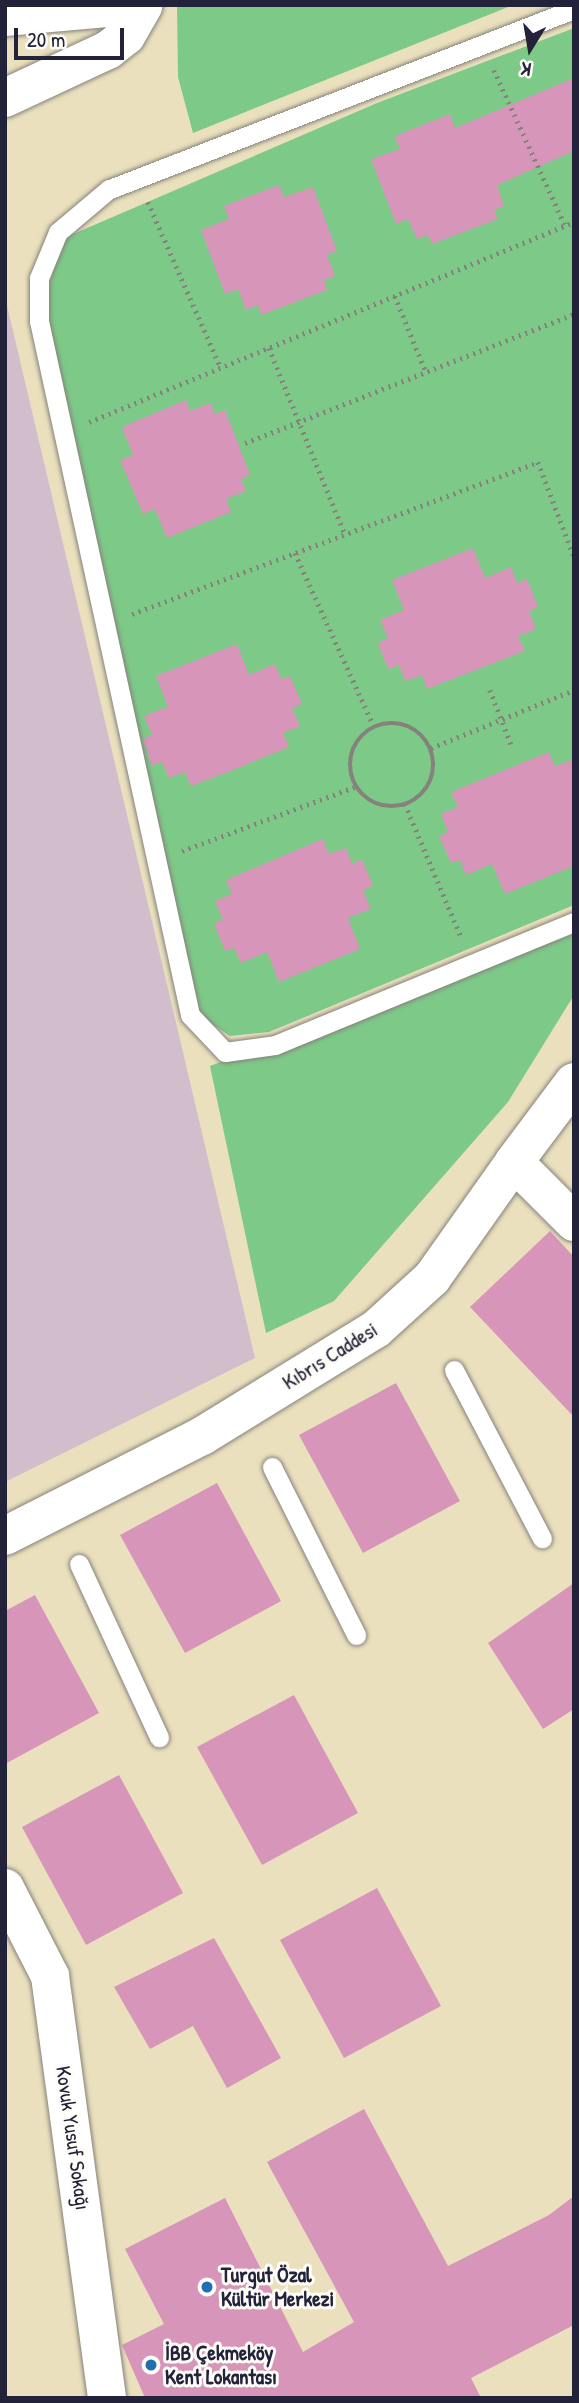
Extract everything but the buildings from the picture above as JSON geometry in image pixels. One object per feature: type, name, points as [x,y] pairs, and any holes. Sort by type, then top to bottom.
[{"type":"street","points":[[5,17],[143,6]]},
{"type":"street","points":[[5,98],[108,50],[126,36],[143,6]]},
{"type":"street","name":"Kıbrıs Caddesi","points":[[5,1536],[202,1436],[376,1329],[432,1278],[574,1082]]},
{"type":"street","points":[[514,1162],[574,1222]]},
{"type":"street","name":"Kovuk Yusuf Sokağı","points":[[5,1888],[50,1976],[107,2398]]},
{"type":"lane","points":[[574,9],[109,189],[58,232],[39,278],[39,321],[190,1015],[225,1052],[275,1045],[574,922]]},
{"type":"lane","points":[[454,1370],[542,1538]]},
{"type":"lane","points":[[272,1467],[356,1635]]},
{"type":"lane","points":[[79,1564],[159,1737]]},
{"type":"path","points":[[483,44],[565,225]]},
{"type":"path","points":[[138,178],[221,368]]},
{"type":"path","points":[[64,433],[574,222]]},
{"type":"path","points":[[395,296],[426,372]]},
{"type":"path","points":[[245,443],[574,314]]},
{"type":"path","points":[[268,348],[345,534]]},
{"type":"path","points":[[105,624],[538,462],[574,556]]},
{"type":"path","points":[[295,553],[374,726]]},
{"type":"path","points":[[490,690],[511,744]]},
{"type":"path","points":[[430,748],[574,690]]},
{"type":"path","points":[[400,723],[423,736],[430,748],[434,761],[428,787],[405,804],[377,804],[355,787],[349,758],[363,734],[374,726],[400,723]]},
{"type":"path","points":[[156,860],[355,787]]},
{"type":"path","points":[[405,804],[472,964]]},
{"type":"shaded area","points":[[5,297],[255,1358],[5,1482]]},
{"type":"green space","points":[[177,5],[513,5],[193,133],[178,77]]},
{"type":"green space","points":[[574,28],[574,905],[269,1032],[230,1036],[197,1014],[48,333],[48,286],[64,238],[377,103]]},
{"type":"green space","points":[[574,934],[574,995],[508,1102],[334,1301],[266,1333],[210,1066]]},
{"type":"place","name":"Turgut Özal Kültür Merkezi","points":[[207,2287]]},
{"type":"place","name":"İBB Çekmeköy Kent Lokantası","points":[[151,2365]]}]
